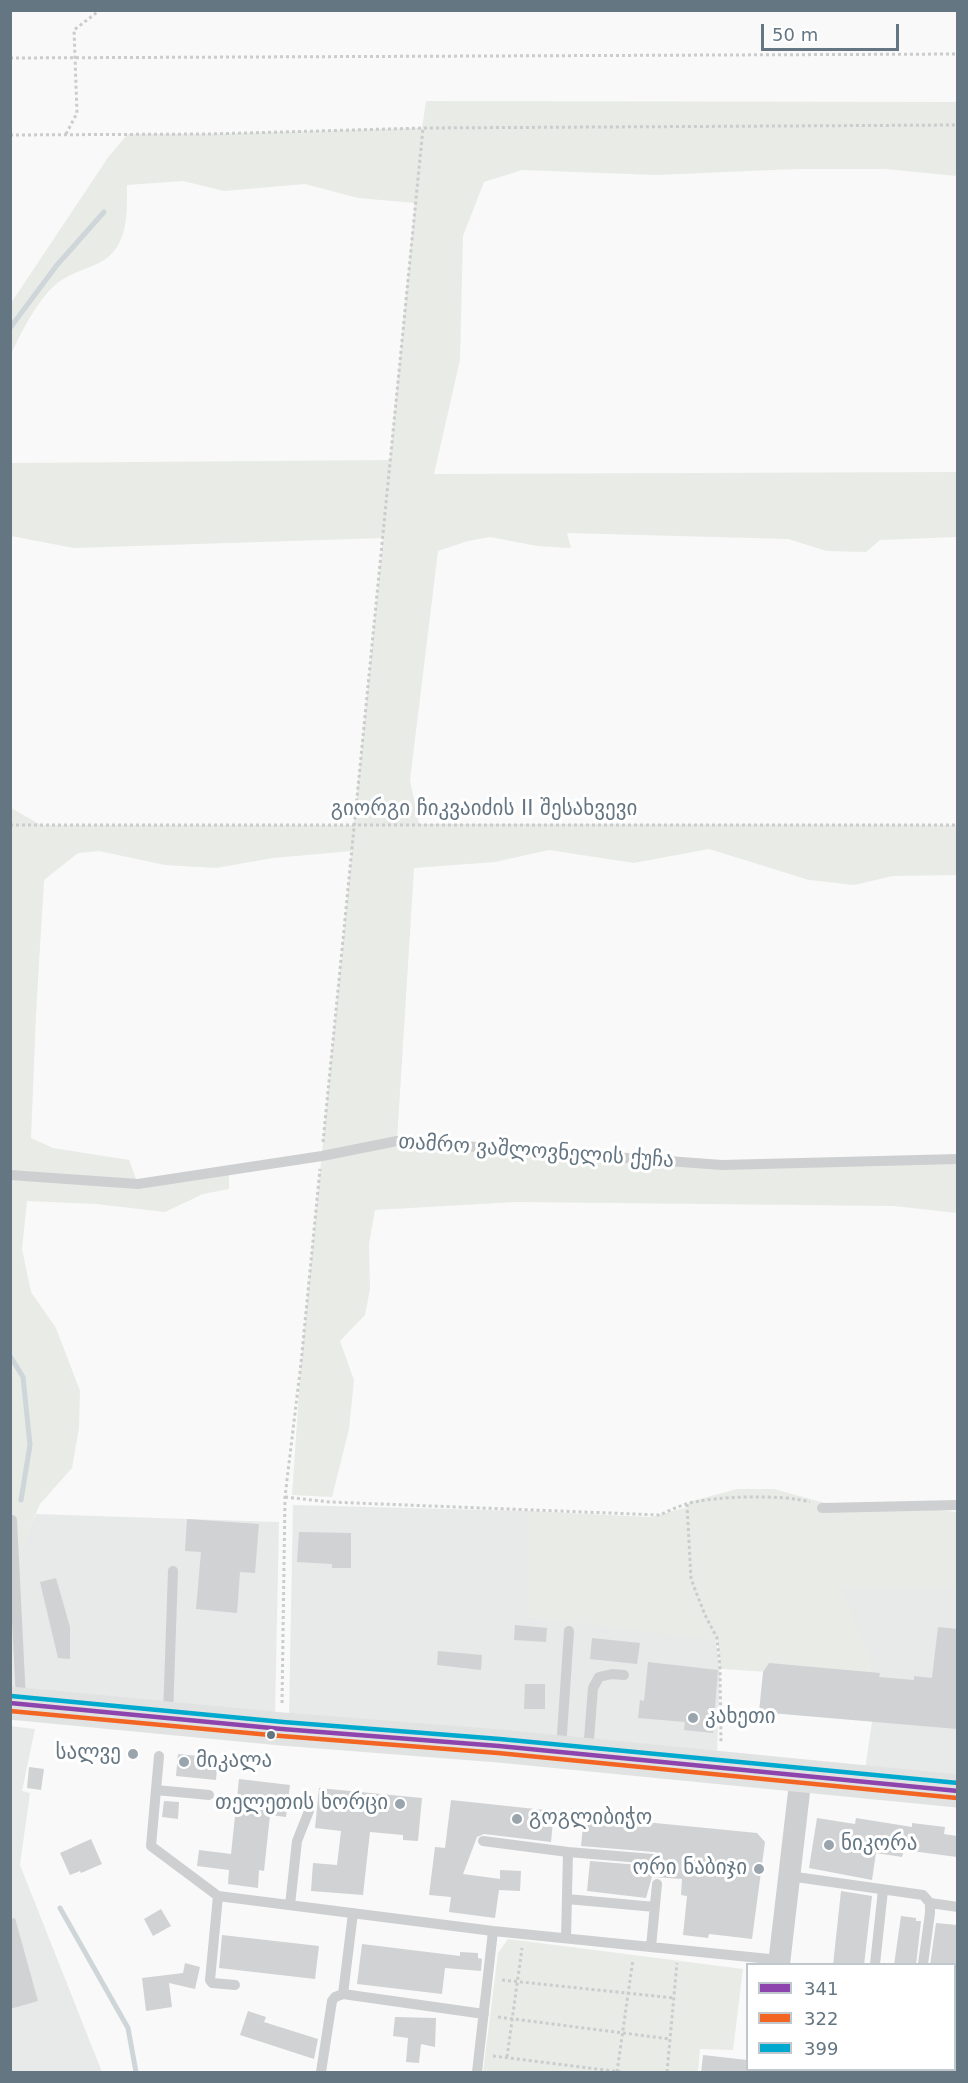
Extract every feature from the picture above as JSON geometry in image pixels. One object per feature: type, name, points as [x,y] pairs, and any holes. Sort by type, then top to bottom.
[{"type":"highway","points":[[16,1704],[957,1791]]},
{"type":"street","points":[[779,1962],[801,1776]]},
{"type":"lane","name":"თამრო ვაშლოვნელის ქუჩა","points":[[10,1175],[138,1184],[322,1156],[397,1141],[722,1165],[957,1160]]},
{"type":"lane","points":[[822,1508],[957,1505]]},
{"type":"lane","points":[[12,1520],[16,1704]]},
{"type":"lane","points":[[168,1718],[172,1571]]},
{"type":"lane","points":[[569,1631],[574,1754]]},
{"type":"lane","points":[[574,1754],[593,1688],[599,1677],[612,1674],[624,1675]]},
{"type":"lane","points":[[159,1756],[152,1846],[218,1896],[493,1931],[678,1949],[779,1962]]},
{"type":"lane","points":[[156,1790],[209,1795]]},
{"type":"lane","points":[[290,1905],[297,1841],[309,1811]]},
{"type":"lane","points":[[483,1841],[568,1852],[653,1859]]},
{"type":"lane","points":[[566,1938],[568,1852]]},
{"type":"lane","points":[[789,1876],[923,1895],[930,1903],[957,1907]]},
{"type":"lane","points":[[651,1947],[657,1884]]},
{"type":"lane","points":[[875,1963],[883,1890]]},
{"type":"lane","points":[[218,1896],[210,1980],[212,1983],[235,1985]]},
{"type":"lane","points":[[567,1899],[655,1907]]},
{"type":"lane","points":[[923,1963],[930,1903]]},
{"type":"lane","points":[[343,1994],[353,1913]]},
{"type":"lane","points":[[477,2073],[493,1931]]},
{"type":"lane","points":[[321,2073],[332,2001],[343,1994],[484,2014]]},
{"type":"path","points":[[66,135],[76,112],[74,30],[100,10]]},
{"type":"path","points":[[10,58],[957,54]]},
{"type":"path","points":[[10,135],[207,134],[423,128],[957,125]]},
{"type":"path","points":[[282,1729],[285,1497],[302,1363],[423,128]]},
{"type":"path","name":"გიორგი ჩიკვაიძის II შესახვევი","points":[[10,825],[957,825]]},
{"type":"path","points":[[285,1497],[330,1502],[660,1515],[687,1504],[734,1498],[774,1497],[808,1501],[822,1508]]},
{"type":"path","points":[[687,1504],[691,1580],[717,1638],[720,1668],[719,1768]]},
{"type":"path","points":[[507,2058],[524,1934]]},
{"type":"path","points":[[480,2054],[618,2072],[635,1945]]},
{"type":"path","points":[[667,2073],[678,1949]]},
{"type":"path","points":[[488,1978],[674,1998]]},
{"type":"path","points":[[484,2014],[670,2039]]},
{"type":"shaded area","points":[[426,101],[957,102],[957,176],[885,169],[797,169],[656,175],[522,170],[484,182],[463,236],[460,360],[434,474],[957,472],[957,537],[880,540],[866,552],[827,551],[788,539],[567,533],[571,548],[537,546],[490,537],[468,541],[438,551],[410,780],[419,824],[957,825],[957,875],[893,876],[854,885],[809,880],[709,849],[634,863],[549,850],[495,862],[414,868],[397,1140],[722,1165],[957,1159],[957,1213],[894,1206],[516,1202],[375,1210],[369,1244],[370,1289],[365,1315],[340,1341],[354,1380],[349,1429],[332,1497],[292,1495],[301,1363],[352,851],[273,858],[216,868],[165,865],[99,851],[78,853],[44,880],[31,1138],[53,1148],[129,1160],[138,1184],[229,1170],[229,1189],[203,1194],[165,1212],[96,1204],[27,1201],[22,1249],[31,1292],[56,1328],[80,1391],[79,1428],[72,1468],[40,1504],[19,1554],[10,1541],[11,808],[41,825],[354,825],[383,538],[74,548],[11,536],[11,463],[390,460],[415,203],[358,198],[305,184],[224,191],[183,181],[127,185],[126,218],[121,239],[116,248],[99,263],[69,276],[52,288],[32,314],[11,354],[11,303],[109,156],[128,134],[422,128]]},
{"type":"shaded area","points":[[737,1489],[774,1489],[854,1511],[921,1508],[957,1512],[957,1588],[841,1588],[866,1647],[874,1679],[722,1669],[720,1668],[718,1641],[527,1616],[528,1511],[651,1517],[688,1507],[689,1502]]},
{"type":"shaded area","points":[[293,1505],[528,1511],[528,1616],[716,1640],[720,1674],[717,1754],[289,1716]]},
{"type":"shaded area","points":[[36,1514],[279,1522],[275,1714],[11,1688],[10,1541],[19,1553]]},
{"type":"shaded area","points":[[840,1587],[957,1588],[957,1778],[865,1769],[877,1688]]},
{"type":"shaded area","points":[[10,1726],[35,1729],[22,1791],[30,1793],[20,1865],[102,2072],[11,2072]]},
{"type":"shaded area","points":[[508,1939],[743,1969],[733,2050],[700,2049],[698,2072],[483,2072],[498,1953]]},
{"type":"building","points":[[187,1519],[259,1524],[255,1573],[240,1572],[237,1613],[196,1609],[201,1552],[185,1551]]},
{"type":"building","points":[[299,1532],[351,1533],[351,1568],[332,1568],[332,1564],[297,1562]]},
{"type":"building","points":[[56,1578],[70,1627],[70,1659],[58,1658],[40,1582]]},
{"type":"building","points":[[515,1625],[547,1628],[546,1642],[514,1640]]},
{"type":"building","points":[[938,1627],[957,1629],[957,1729],[759,1712],[763,1672],[769,1663],[880,1673],[879,1677],[914,1680],[914,1676],[932,1678]]},
{"type":"building","points":[[592,1638],[640,1643],[637,1664],[590,1659]]},
{"type":"building","points":[[438,1651],[482,1655],[481,1670],[437,1665]]},
{"type":"building","points":[[648,1662],[718,1670],[713,1733],[684,1730],[685,1722],[638,1718],[640,1700],[644,1701]]},
{"type":"building","points":[[525,1684],[545,1684],[545,1709],[524,1709]]},
{"type":"building","points":[[178,1754],[218,1758],[216,1780],[176,1776]]},
{"type":"building","points":[[29,1767],[44,1769],[41,1790],[27,1788]]},
{"type":"building","points":[[239,1779],[290,1785],[286,1817],[270,1815],[264,1871],[259,1870],[258,1888],[228,1884],[229,1870],[197,1866],[199,1850],[231,1854]]},
{"type":"building","points":[[319,1788],[422,1798],[418,1841],[403,1840],[403,1835],[370,1832],[363,1895],[311,1891],[313,1863],[337,1865],[341,1831],[315,1828]]},
{"type":"building","points":[[451,1800],[554,1811],[551,1842],[484,1834],[477,1837],[463,1874],[500,1879],[500,1870],[521,1871],[520,1891],[499,1890],[495,1918],[449,1912],[451,1897],[429,1895],[435,1847],[445,1848]]},
{"type":"building","points":[[164,1801],[179,1802],[178,1819],[162,1817]]},
{"type":"building","points":[[584,1816],[757,1833],[765,1842],[752,1939],[709,1934],[708,1938],[683,1935],[687,1896],[681,1895],[682,1879],[652,1877],[646,1898],[587,1891],[590,1861],[652,1866],[659,1864],[660,1859],[658,1853],[654,1852],[581,1846]]},
{"type":"building","points":[[817,1818],[855,1824],[856,1818],[912,1827],[912,1823],[945,1827],[944,1834],[957,1836],[957,1857],[904,1850],[902,1857],[876,1853],[872,1880],[809,1868]]},
{"type":"building","points":[[91,1839],[102,1864],[70,1875],[60,1853]]},
{"type":"building","points":[[841,1891],[872,1896],[864,1963],[833,1963]]},
{"type":"building","points":[[161,1909],[171,1926],[153,1936],[144,1919]]},
{"type":"building","points":[[901,1916],[916,1918],[916,1921],[921,1921],[916,1963],[894,1963]]},
{"type":"building","points":[[15,1918],[38,2001],[10,2009],[10,1919]]},
{"type":"building","points":[[936,1923],[957,1925],[957,1965],[956,1963],[930,1963]]},
{"type":"building","points":[[222,1935],[319,1946],[315,1979],[219,1968]]},
{"type":"building","points":[[362,1944],[460,1956],[460,1952],[478,1953],[478,1958],[482,1959],[481,1971],[445,1968],[442,1994],[357,1984]]},
{"type":"building","points":[[185,1963],[200,1967],[195,1989],[169,1983],[172,2007],[146,2011],[142,1978],[183,1973]]},
{"type":"building","points":[[248,2011],[266,2017],[264,2022],[318,2039],[314,2059],[240,2035]]},
{"type":"building","points":[[395,2017],[436,2018],[435,2047],[421,2044],[419,2063],[406,2062],[408,2038],[393,2036]]},
{"type":"building","points":[[703,2055],[746,2060],[746,2071],[753,2071],[753,2073],[701,2073]]},
{"type":"waterway","points":[[10,328],[57,265],[104,212]]},
{"type":"waterway","points":[[10,1356],[23,1377],[30,1445],[21,1500]]},
{"type":"waterway","points":[[60,1908],[128,2028],[136,2072]]},
{"type":"transit line","name":"399","points":[[11,1696],[283,1722],[500,1739],[958,1783]]},
{"type":"transit line","name":"341","points":[[10,1703],[282,1729],[499,1746],[958,1791]]},
{"type":"transit line","name":"322","points":[[10,1711],[498,1753],[957,1798]]},
{"type":"place","name":"კახეთი","points":[[693,1718]]},
{"type":"place","name":"სალვე","points":[[133,1754]]},
{"type":"place","name":"მიკალა","points":[[184,1762]]},
{"type":"place","name":"თელეთის ხორცი","points":[[400,1804]]},
{"type":"place","name":"გოგლიბიჭო","points":[[517,1819]]},
{"type":"place","name":"ნიკორა","points":[[829,1845]]},
{"type":"place","name":"ორი ნაბიჯი","points":[[759,1869]]}]
